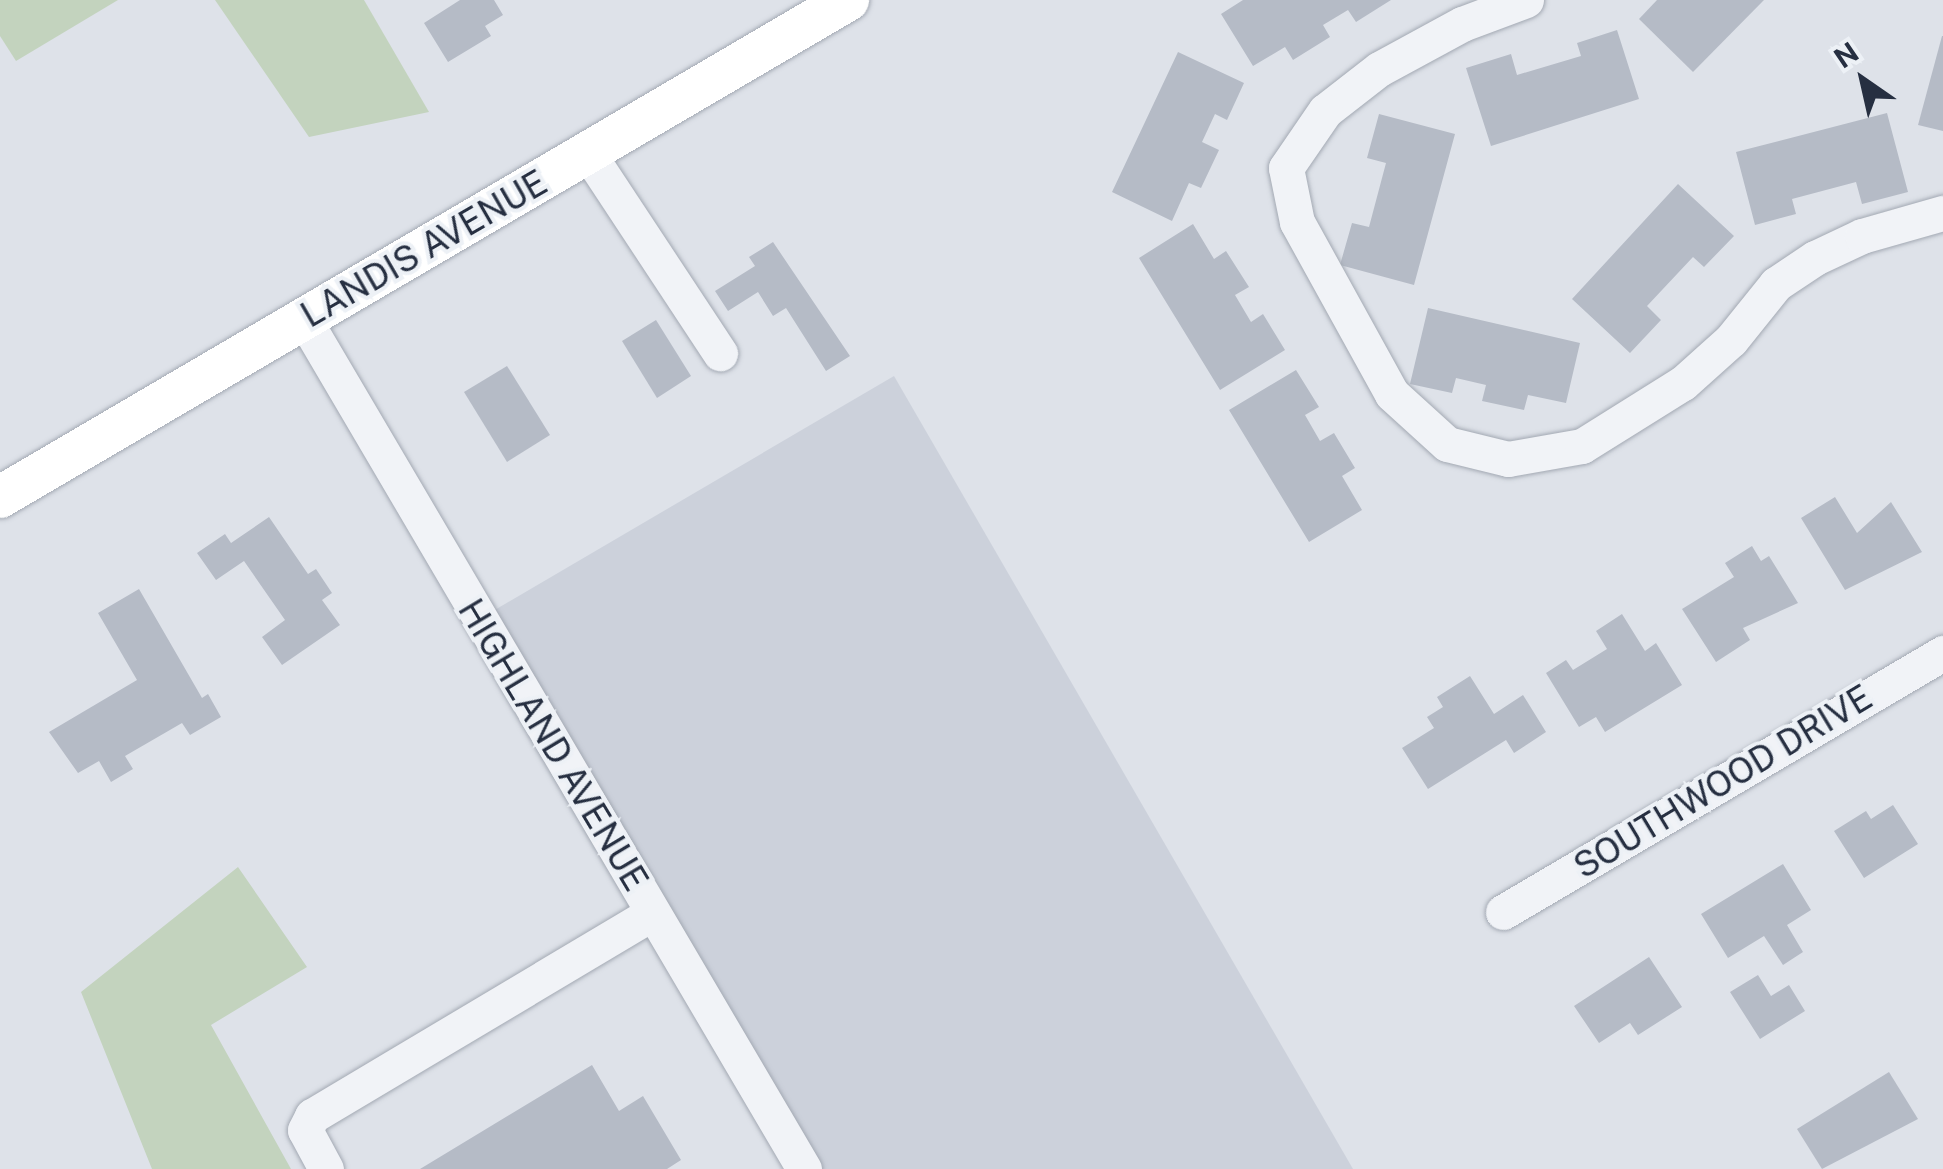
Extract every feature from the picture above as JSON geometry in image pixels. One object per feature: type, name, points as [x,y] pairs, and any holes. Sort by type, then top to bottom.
[{"type":"main road","name":"LANDIS AVENUE","points":[[0,498],[588,154],[825,6]]},
{"type":"street","points":[[1526,0],[1462,24],[1379,69],[1325,111],[1286,168],[1297,222],[1392,394],[1447,444],[1508,459],[1582,446],[1683,383],[1732,340],[1776,284],[1816,258],[1943,213]]},
{"type":"street","points":[[588,154],[720,353]]},
{"type":"street","name":"HIGHLAND AVENUE","points":[[304,320],[804,1169]]},
{"type":"street","name":"SOUTHWOOD DRIVE","points":[[1503,912],[1943,653]]},
{"type":"street","points":[[326,1169],[305,1130],[312,1116],[652,912]]},
{"type":"shaded area","points":[[894,376],[1353,1169],[798,1169],[476,621]]},
{"type":"green space","points":[[0,0],[118,0],[16,61],[0,36]]},
{"type":"green space","points":[[215,0],[364,0],[429,112],[309,137]]},
{"type":"green space","points":[[238,867],[307,967],[211,1025],[291,1169],[152,1169],[81,992]]},
{"type":"building","points":[[460,0],[494,0],[503,15],[485,26],[491,36],[448,62],[424,23]]},
{"type":"building","points":[[1243,0],[1391,0],[1356,22],[1348,10],[1323,25],[1330,37],[1293,60],[1285,47],[1253,66],[1221,14]]},
{"type":"building","points":[[1657,0],[1764,0],[1693,72],[1639,19]]},
{"type":"building","points":[[1617,30],[1639,99],[1491,146],[1466,68],[1511,54],[1517,75],[1581,56],[1577,43]]},
{"type":"building","points":[[1943,36],[1943,131],[1918,125]]},
{"type":"building","points":[[1178,52],[1244,83],[1227,120],[1215,114],[1202,142],[1219,150],[1201,188],[1189,183],[1172,221],[1112,192]]},
{"type":"building","points":[[1887,113],[1908,192],[1862,204],[1856,182],[1792,199],[1796,214],[1755,225],[1736,152]]},
{"type":"building","points":[[1379,114],[1455,134],[1414,285],[1340,265],[1352,223],[1369,227],[1386,163],[1367,158]]},
{"type":"building","points":[[1678,184],[1734,236],[1704,267],[1693,257],[1647,306],[1661,320],[1630,353],[1572,299]]},
{"type":"building","points":[[1193,224],[1214,259],[1226,251],[1249,287],[1235,295],[1251,322],[1263,314],[1285,350],[1220,390],[1139,258]]},
{"type":"building","points":[[773,242],[850,356],[826,371],[786,308],[773,316],[758,292],[728,311],[715,291],[755,266],[749,257]]},
{"type":"building","points":[[1428,308],[1580,343],[1566,403],[1528,395],[1524,410],[1482,401],[1486,385],[1456,378],[1452,393],[1410,384]]},
{"type":"building","points":[[656,320],[691,376],[657,398],[622,341]]},
{"type":"building","points":[[507,366],[550,435],[507,462],[464,392]]},
{"type":"building","points":[[1296,370],[1319,407],[1305,415],[1320,441],[1334,433],[1355,468],[1342,476],[1362,510],[1309,542],[1229,410]]},
{"type":"building","points":[[1835,497],[1857,533],[1891,502],[1922,552],[1845,590],[1801,518]]},
{"type":"building","points":[[269,517],[308,574],[316,569],[332,593],[322,600],[340,625],[282,665],[262,637],[285,620],[244,561],[216,580],[197,553],[225,534],[231,543]]},
{"type":"building","points":[[1752,546],[1761,561],[1769,556],[1798,603],[1743,628],[1750,640],[1716,662],[1682,609],[1734,577],[1725,563]]},
{"type":"building","points":[[139,589],[202,698],[208,694],[221,717],[190,735],[182,723],[125,756],[133,769],[111,782],[99,761],[78,773],[49,732],[137,680],[98,613]]},
{"type":"building","points":[[1622,614],[1645,651],[1656,643],[1682,685],[1605,732],[1596,717],[1579,727],[1546,673],[1566,660],[1573,670],[1607,649],[1596,631]]},
{"type":"building","points":[[1470,676],[1494,714],[1523,695],[1546,732],[1514,753],[1506,740],[1428,789],[1402,748],[1434,728],[1427,717],[1443,707],[1437,697]]},
{"type":"building","points":[[1893,805],[1918,844],[1864,878],[1834,831],[1866,811],[1871,819]]},
{"type":"building","points":[[1783,864],[1811,910],[1787,925],[1803,952],[1783,965],[1764,936],[1728,958],[1701,914]]},
{"type":"building","points":[[1649,957],[1682,1007],[1638,1035],[1630,1023],[1599,1043],[1574,1006]]},
{"type":"building","points":[[1758,975],[1771,996],[1789,985],[1805,1011],[1760,1039],[1730,992]]},
{"type":"building","points":[[592,1065],[619,1111],[643,1096],[681,1160],[667,1169],[420,1169]]},
{"type":"building","points":[[1889,1072],[1918,1119],[1822,1169],[1797,1129]]}]
